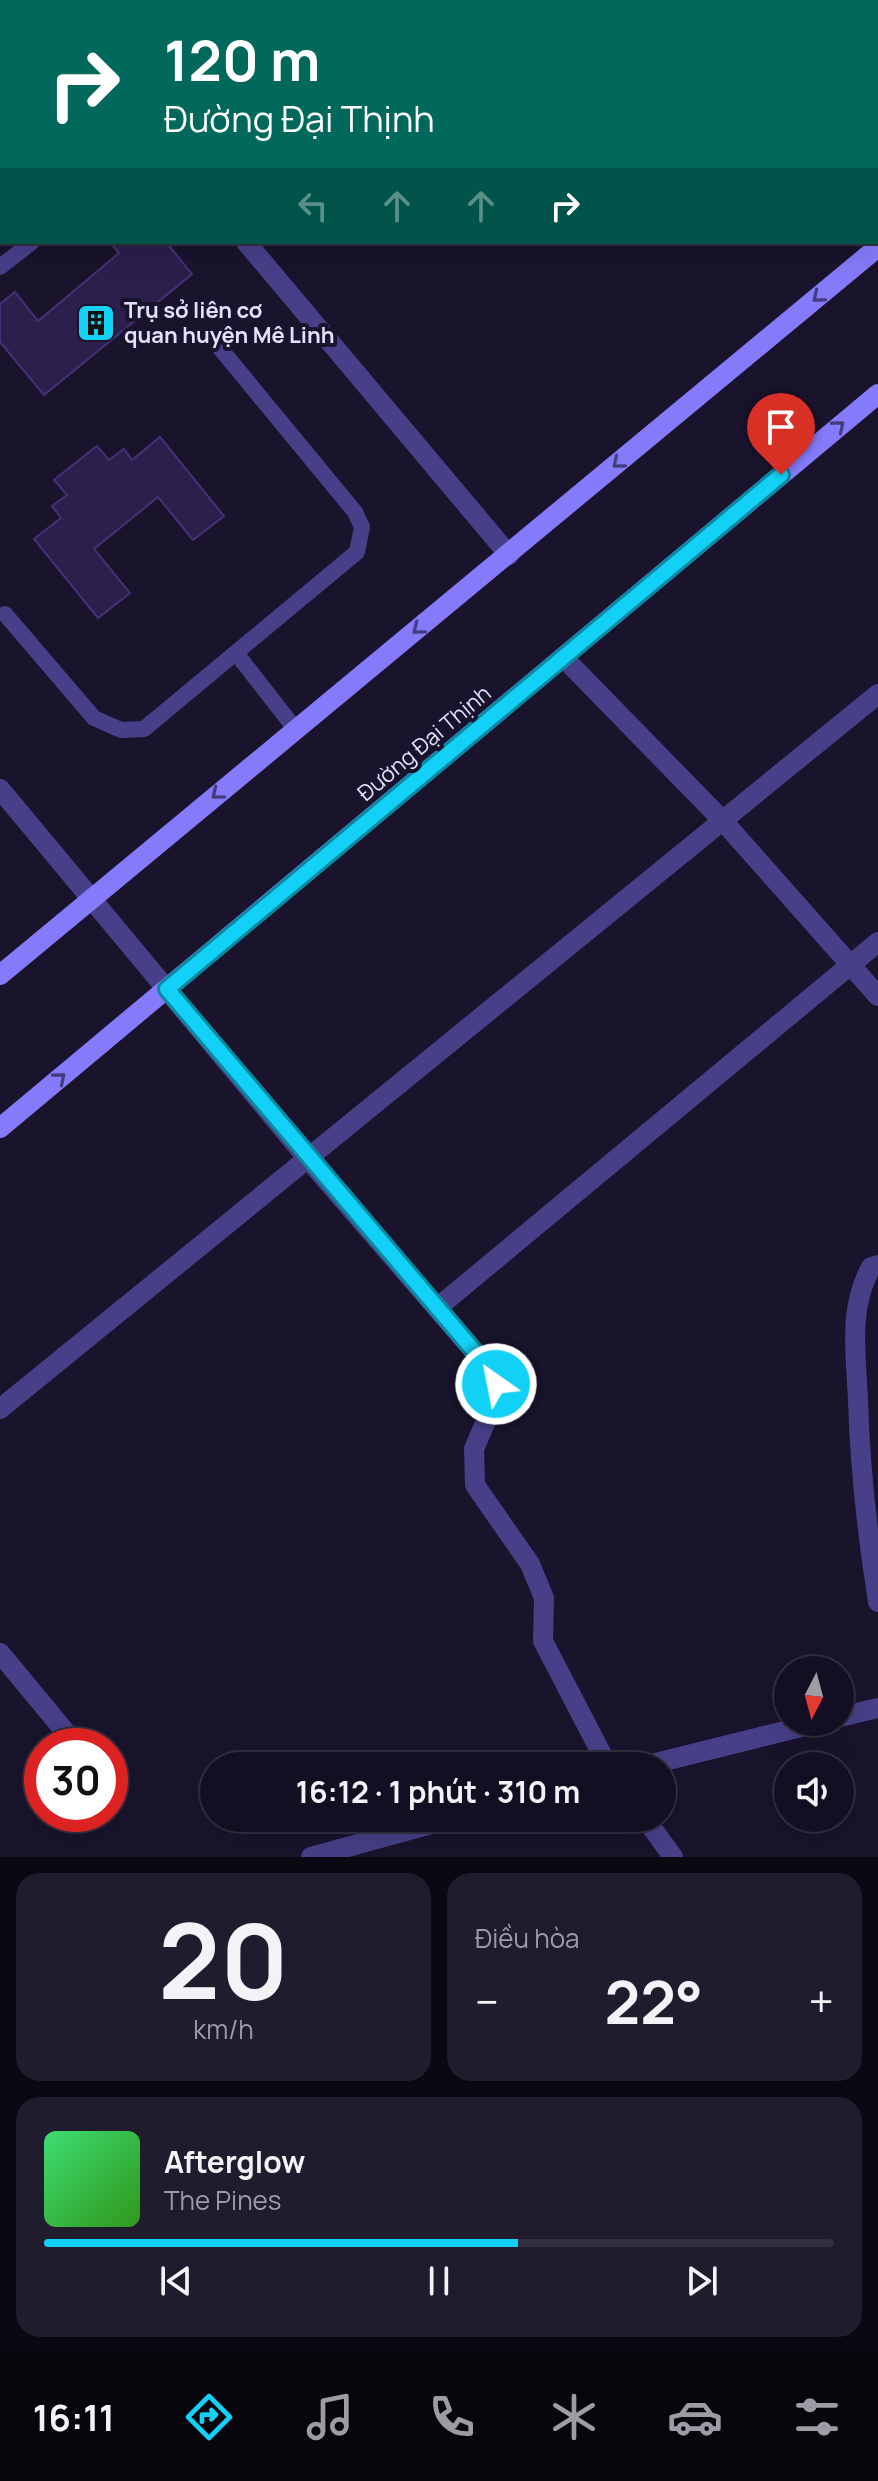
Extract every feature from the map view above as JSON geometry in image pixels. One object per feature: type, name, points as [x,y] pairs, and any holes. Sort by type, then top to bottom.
[{"type":"street","points":[[248,244],[509,555]]},
{"type":"street","points":[[0,975],[878,247]]},
{"type":"street","name":"Đường Đại Thịnh","points":[[0,1128],[878,394]]},
{"type":"street","points":[[563,657],[723,821],[878,996]]},
{"type":"street","points":[[0,1409],[878,694]]},
{"type":"street","points":[[0,789],[308,1159],[492,1372],[496,1384],[494,1402],[474,1449],[475,1485],[530,1564],[544,1598],[543,1641],[601,1752]]},
{"type":"street","points":[[437,1308],[878,942]]},
{"type":"street","points":[[878,1265],[871,1267],[862,1284],[854,1327],[862,1500],[878,1602]]},
{"type":"street","points":[[3,1662],[61,1728]]},
{"type":"street","points":[[854,1714],[878,1708]]},
{"type":"street","points":[[676,1758],[774,1734]]},
{"type":"street","points":[[311,1857],[402,1832]]},
{"type":"street","points":[[655,1832],[673,1857]]},
{"type":"lane","points":[[0,267],[29,244]]},
{"type":"lane","points":[[5,614],[94,718],[121,730],[144,729],[357,552],[362,527],[355,512],[219,347]]},
{"type":"lane","points":[[236,653],[296,730]]},
{"type":"building","name":"Trụ sở liên cơ quan huyện Mê Linh","points":[[112,244],[168,244],[192,274],[44,395],[0,342],[0,304],[15,292],[38,321],[119,253]]},
{"type":"building","points":[[160,437],[224,516],[193,540],[158,497],[94,549],[130,593],[98,618],[34,539],[61,518],[52,506],[67,495],[54,480],[97,446],[109,460],[124,449],[132,460]]},
{"type":"place","name":"Trụ sở liên cơ quan huyện Mê Linh","points":[[96,323]]},
{"type":"route","points":[[496,1384],[492,1372],[308,1159],[167,989],[781,475]]}]
